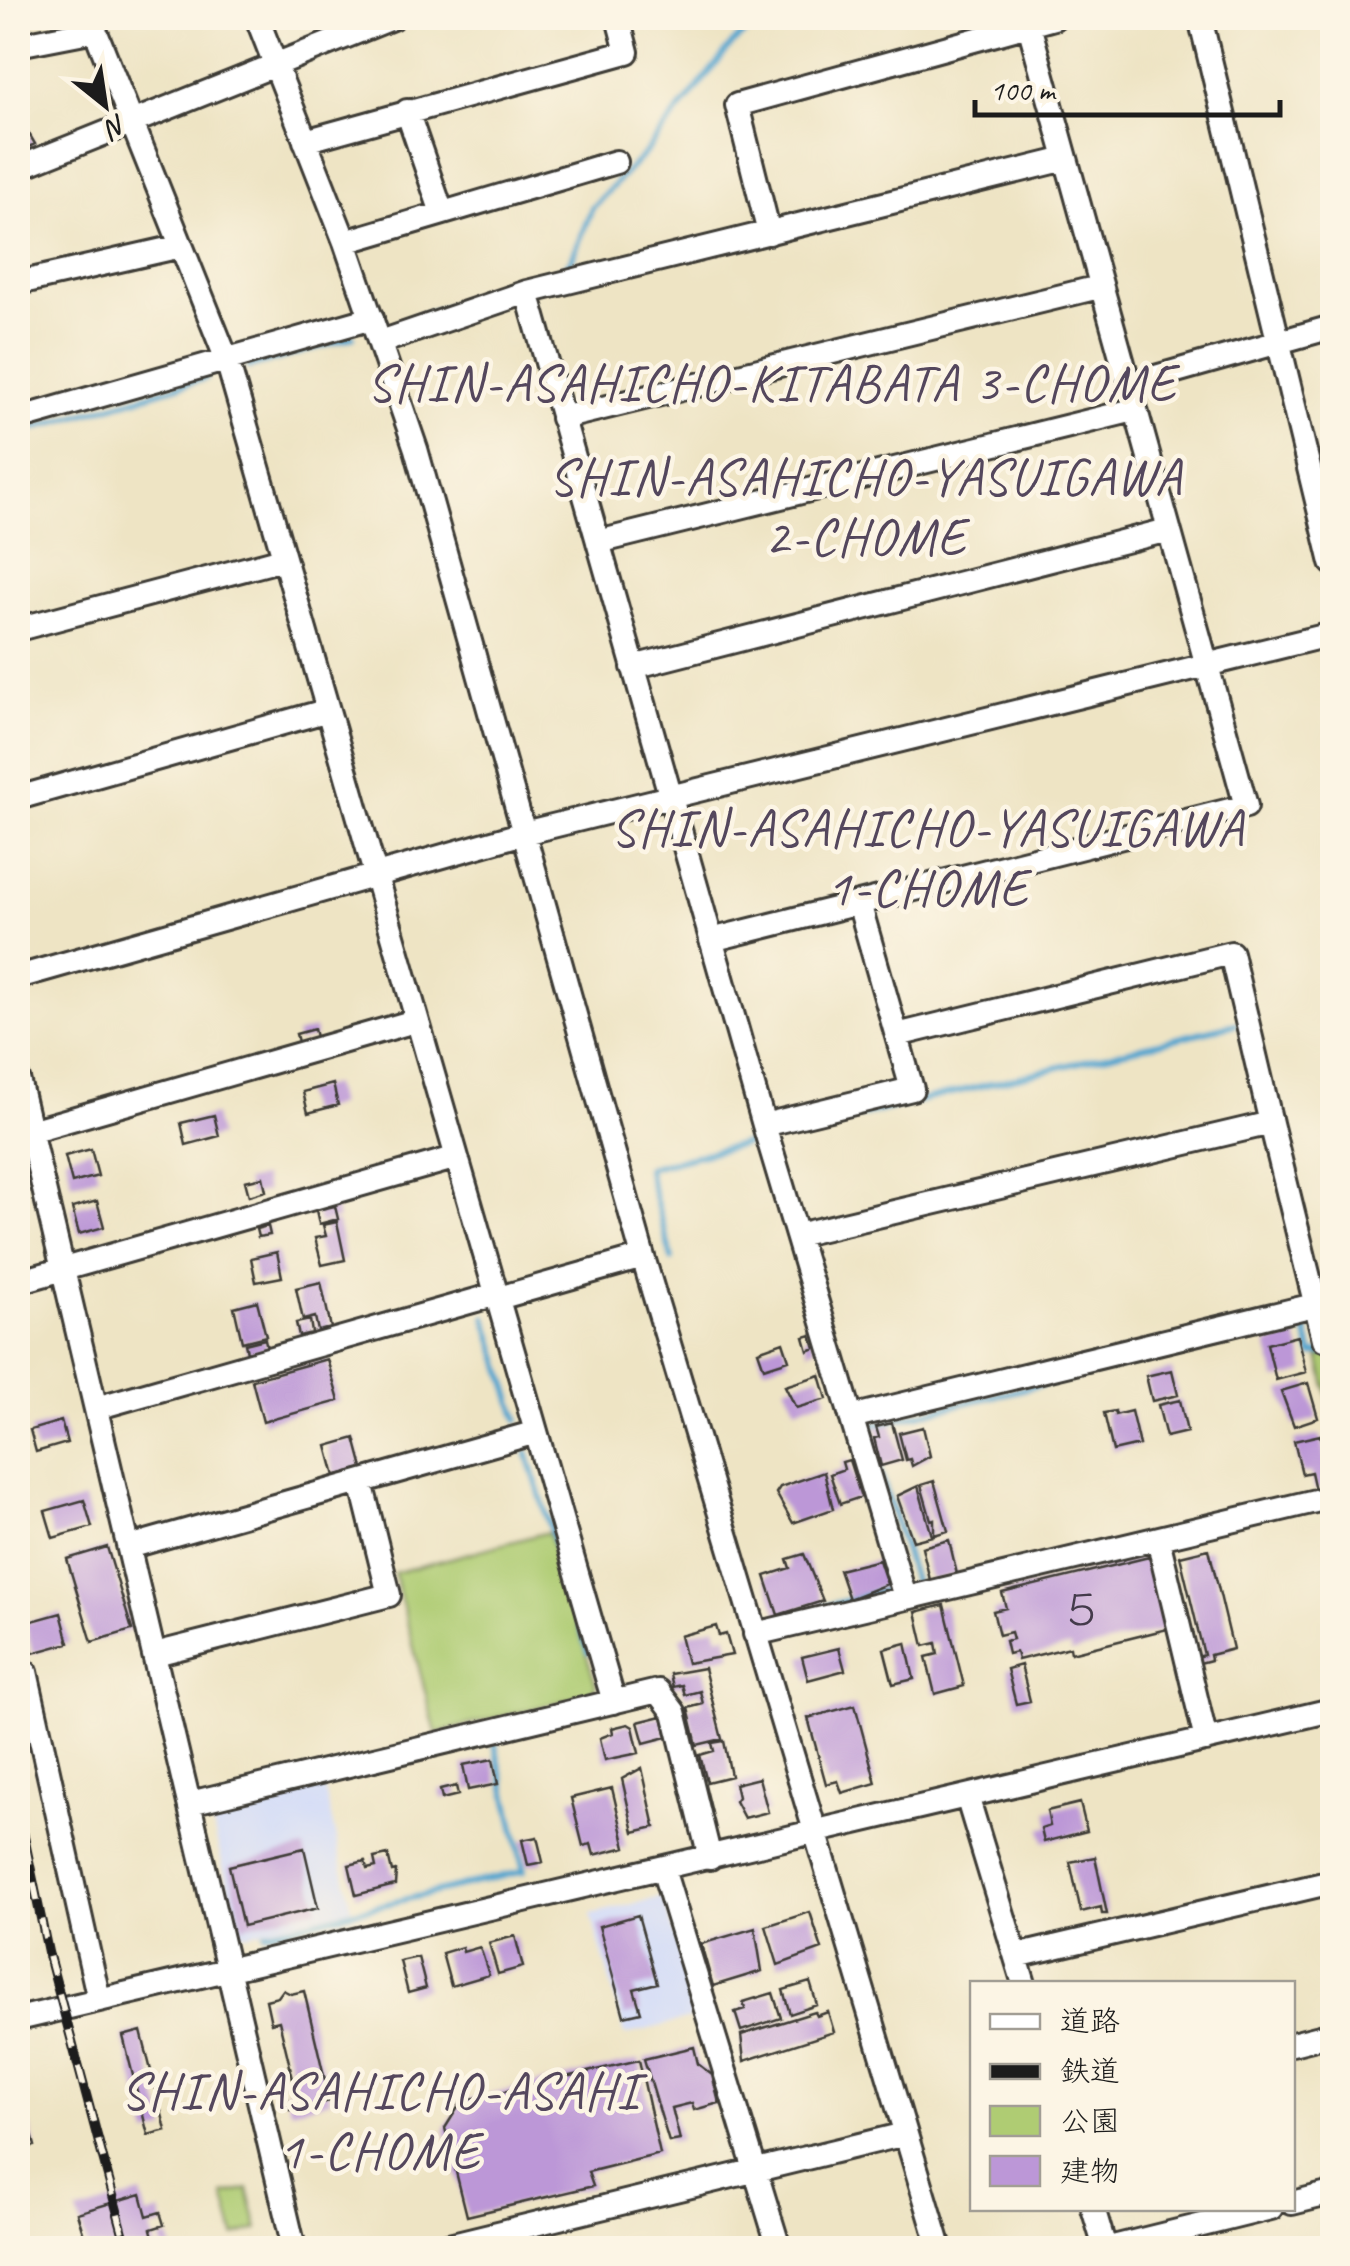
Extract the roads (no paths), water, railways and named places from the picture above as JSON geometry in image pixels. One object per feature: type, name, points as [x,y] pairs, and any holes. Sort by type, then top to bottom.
[{"type":"street","points":[[256,18],[345,242],[416,449],[643,1258],[940,2248]]},
{"type":"street","points":[[18,168],[392,18]]},
{"type":"street","points":[[305,141],[627,52],[618,18]]},
{"type":"street","points":[[768,234],[737,105],[1028,21],[1054,18]]},
{"type":"street","points":[[1200,18],[1279,341],[1324,490],[1332,563]]},
{"type":"street","points":[[710,940],[1246,806],[1028,21]]},
{"type":"street","points":[[18,46],[95,30],[227,360],[533,1433],[614,1702]]},
{"type":"street","points":[[406,111],[442,213]]},
{"type":"street","points":[[381,342],[527,292],[1066,159]]},
{"type":"street","points":[[345,242],[616,162]]},
{"type":"street","points":[[18,283],[181,246]]},
{"type":"street","points":[[562,418],[1099,287]]},
{"type":"street","points":[[527,292],[710,940],[905,1598]]},
{"type":"street","points":[[18,419],[372,318]]},
{"type":"street","points":[[1127,385],[1332,327]]},
{"type":"street","points":[[598,542],[1134,410]]},
{"type":"street","points":[[633,667],[1168,530]]},
{"type":"street","points":[[18,629],[283,559]]},
{"type":"street","points":[[18,977],[524,833],[1332,634]]},
{"type":"street","points":[[18,798],[325,711]]},
{"type":"street","points":[[764,1125],[912,1089],[859,903]]},
{"type":"street","points":[[897,1035],[1231,953],[1314,1305],[1324,1339],[1332,1337]]},
{"type":"street","points":[[30,1130],[414,1020]]},
{"type":"street","points":[[18,1079],[294,2248]]},
{"type":"street","points":[[797,1235],[1271,1123]]},
{"type":"street","points":[[18,1282],[454,1158]]},
{"type":"street","points":[[96,1408],[643,1258]]},
{"type":"street","points":[[852,1417],[1314,1305]]},
{"type":"street","points":[[129,1547],[533,1433]]},
{"type":"street","points":[[155,1654],[389,1595],[361,1482]]},
{"type":"street","points":[[755,1634],[1332,1497]]},
{"type":"street","points":[[1158,1539],[1206,1740]]},
{"type":"street","points":[[18,1671],[26,1672],[99,2000]]},
{"type":"street","points":[[190,1804],[658,1691],[674,1712],[710,1858]]},
{"type":"street","points":[[18,2019],[1332,1710]]},
{"type":"street","points":[[967,1796],[1023,1981]]},
{"type":"street","points":[[663,1869],[779,2248]]},
{"type":"street","points":[[1016,1956],[1332,1882]]},
{"type":"street","points":[[1295,2043],[1332,2034]]},
{"type":"street","points":[[436,2248],[905,2134]]},
{"type":"street","points":[[1295,2202],[1332,2193]]},
{"type":"street","points":[[1094,2211],[1107,2248],[1258,2211]]},
{"type":"waterway","points":[[525,281],[561,270],[572,259],[592,208],[646,152],[733,43],[762,18]]},
{"type":"waterway","points":[[400,323],[457,304]]},
{"type":"waterway","points":[[249,367],[353,337]]},
{"type":"waterway","points":[[18,433],[206,378]]},
{"type":"waterway","points":[[784,1134],[1236,1024]]},
{"type":"waterway","points":[[672,1259],[647,1168],[752,1142]]},
{"type":"waterway","points":[[486,1317],[518,1420]]},
{"type":"waterway","points":[[915,1584],[868,1432],[873,1425],[1298,1323],[1305,1327],[1312,1355],[1332,1350]]},
{"type":"waterway","points":[[527,1452],[588,1652]]},
{"type":"waterway","points":[[822,1607],[888,1590]]},
{"type":"waterway","points":[[265,1933],[524,1871],[494,1740]]},
{"type":"railway","points":[[18,1808],[48,1952],[127,2248]]},
{"type":"district","name":"SHIN-ASAHICHO-KITABATA 3-CHOME","points":[[772,383]]},
{"type":"district","name":"SHIN-ASAHICHO-YASUIGAWA 2-CHOME","points":[[866,507]]},
{"type":"district","name":"SHIN-ASAHICHO-YASUIGAWA 1-CHOME","points":[[928,858]]},
{"type":"district","name":"SHIN-ASAHICHO-ASAHI 1-CHOME","points":[[380,2121]]}]
